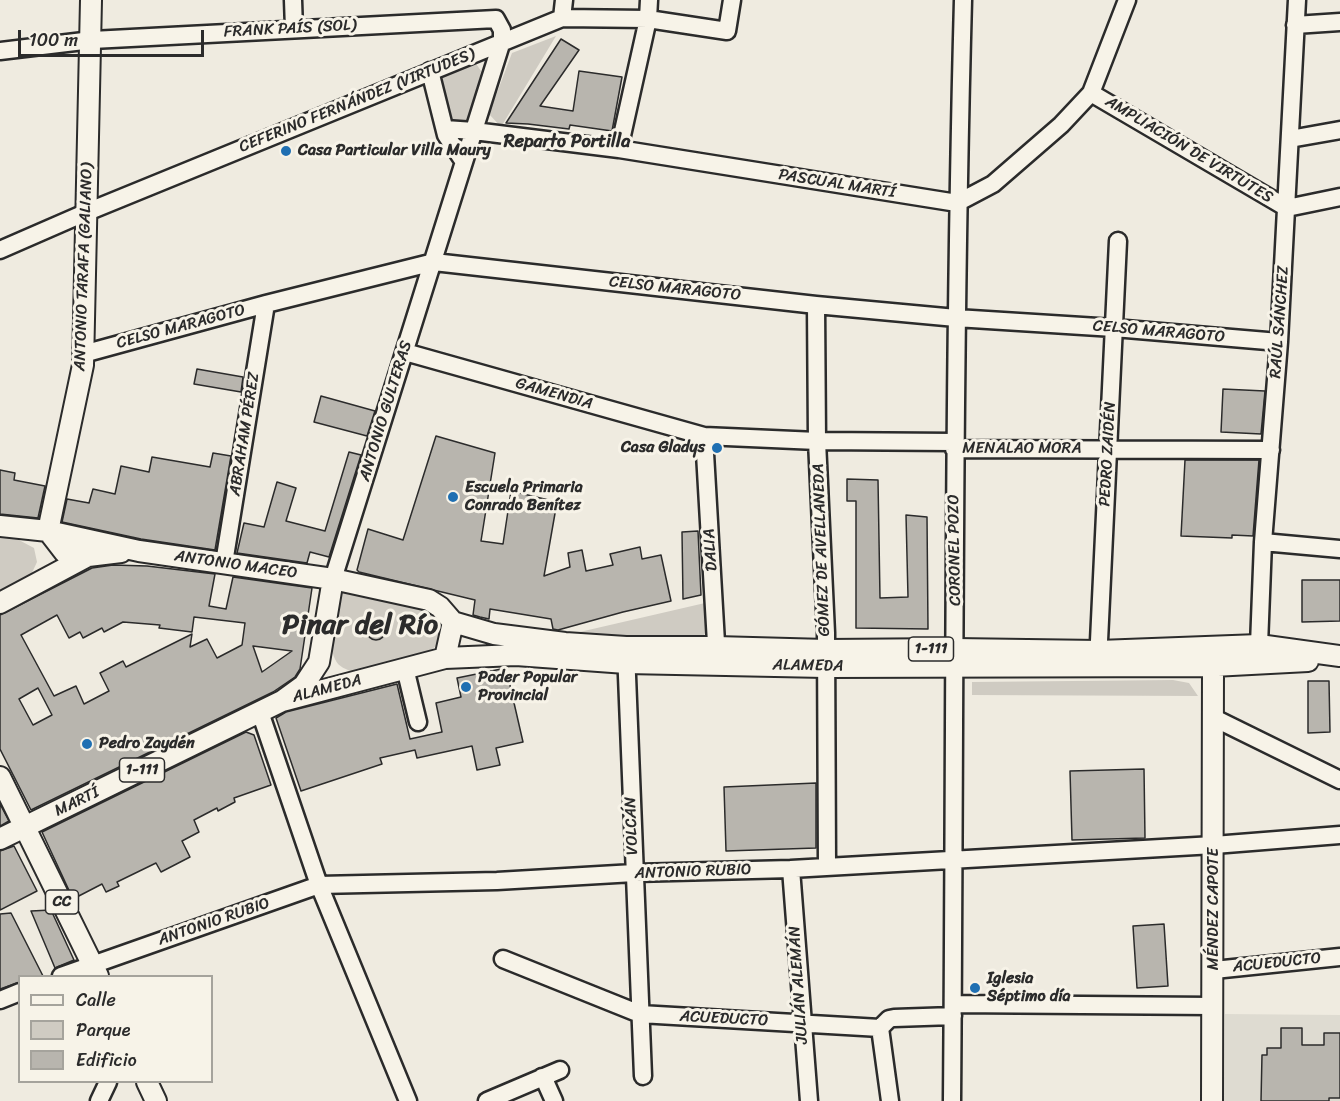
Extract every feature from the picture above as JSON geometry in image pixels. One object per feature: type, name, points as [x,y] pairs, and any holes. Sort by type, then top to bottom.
[{"type":"main road","name":"ANTONIO TARAFA (GALIANO)","points":[[48,531],[83,365],[92,40],[91,0]]},
{"type":"main road","name":"ANTONIO MACEO","points":[[0,526],[48,531],[139,550],[333,579]]},
{"type":"main road","name":"ANTONIO MACEO","points":[[48,531],[64,553],[88,556],[139,550]]},
{"type":"main road","points":[[0,603],[88,556]]},
{"type":"main road","name":"ALAMEDA","points":[[333,579],[429,600],[440,607],[453,622],[494,634],[626,655]]},
{"type":"main road","name":"ANTONIO GULTERAS","points":[[282,701],[304,686],[320,662],[333,579]]},
{"type":"main road","points":[[445,658],[453,622]]},
{"type":"main road","name":"ALAMEDA","points":[[282,701],[445,658],[516,655],[826,658],[1102,656],[1260,645],[1340,656]]},
{"type":"main road","points":[[1102,656],[1202,655],[1213,666],[1218,658],[1227,655],[1293,650]]},
{"type":"main road","name":"ALAMEDA","points":[[1102,656],[1181,666],[1300,662],[1340,656]]},
{"type":"main road","points":[[320,662],[328,675],[345,684]]},
{"type":"main road","points":[[1213,707],[1219,682],[1224,675],[1244,664]]},
{"type":"main road","points":[[1181,666],[1199,678],[1213,707]]},
{"type":"main road","name":"MÉNDEZ CAPOTE","points":[[1212,1101],[1213,666]]},
{"type":"main road","name":"MARTÍ","points":[[0,839],[282,701]]},
{"type":"main road","name":"CC","points":[[0,777],[95,971]]},
{"type":"main road","points":[[147,1083],[156,1101]]},
{"type":"street","points":[[293,0],[294,28]]},
{"type":"street","points":[[562,18],[564,0]]},
{"type":"street","points":[[619,149],[648,19],[649,0]]},
{"type":"street","name":"CEFERINO FERNÁNDEZ (VIRTUDES)","points":[[0,250],[430,71],[502,36],[562,18],[648,19],[727,31],[732,0]]},
{"type":"street","name":"CORONEL POZO","points":[[952,1101],[954,445],[957,203],[963,0]]},
{"type":"street","points":[[957,203],[993,184],[1061,125],[1091,93],[1127,0]]},
{"type":"street","name":"RAÚL SÁNCHEZ","points":[[1260,645],[1263,542],[1279,342],[1297,0]]},
{"type":"street","name":"FRANK PAÍS (SOL)","points":[[0,51],[92,40],[496,19],[502,36]]},
{"type":"street","points":[[1295,25],[1340,22]]},
{"type":"street","name":"ANTONIO GULTERAS","points":[[333,579],[434,262],[502,36]]},
{"type":"street","points":[[430,71],[446,135],[464,162]]},
{"type":"street","name":"AMPLIACIÓN DE VIRTUTES","points":[[1091,93],[1287,208]]},
{"type":"street","name":"PASCUAL MARTÍ","points":[[445,129],[619,149],[957,203]]},
{"type":"street","points":[[1290,139],[1340,130]]},
{"type":"street","points":[[1287,208],[1340,197]]},
{"type":"street","name":"PEDRO ZAIDÉN","points":[[1102,656],[1107,448],[1118,242]]},
{"type":"street","name":"CELSO MARAGOTO","points":[[83,354],[266,304],[434,262],[816,305],[956,318],[1279,342]]},
{"type":"street","name":"ABRAHAM PÉREZ","points":[[224,563],[266,304]]},
{"type":"street","name":"GÓMEZ DE AVELLANEDA","points":[[816,305],[818,441],[826,658],[827,866]]},
{"type":"street","name":"GAMENDIA","points":[[405,352],[704,436]]},
{"type":"street","name":"MENALAO MORA","points":[[704,436],[954,445],[1271,450]]},
{"type":"street","name":"DALIA","points":[[704,436],[717,656]]},
{"type":"street","points":[[1263,542],[1340,549]]},
{"type":"street","name":"VOLCÁN","points":[[626,655],[642,1076]]},
{"type":"street","points":[[405,668],[418,722]]},
{"type":"street","points":[[1213,707],[1340,780]]},
{"type":"street","points":[[260,712],[319,885],[408,1101]]},
{"type":"street","name":"ANTONIO RUBIO","points":[[68,975],[95,971],[319,885],[497,881],[634,873],[791,869],[1214,845],[1340,835]]},
{"type":"street","name":"JULIÁN ALEMÁN","points":[[791,869],[809,1101]]},
{"type":"street","name":"ACUEDUCTO","points":[[1214,970],[1340,957]]},
{"type":"street","name":"ACUEDUCTO","points":[[503,959],[640,1014],[880,1028],[889,1019],[953,1010],[1213,1006]]},
{"type":"street","points":[[0,1000],[18,993]]},
{"type":"street","points":[[880,1028],[890,1101]]},
{"type":"street","points":[[487,1101],[560,1070]]},
{"type":"street","points":[[542,1077],[554,1101]]},
{"type":"street","points":[[99,1101],[108,1083]]},
{"type":"shaded area","points":[[1225,1014],[1340,1015],[1340,1101],[1224,1101]]},
{"type":"green space","points":[[556,36],[501,127],[489,114],[512,53]]},
{"type":"green space","points":[[475,62],[481,71],[470,128],[451,126],[440,74]]},
{"type":"green space","points":[[0,537],[17,539],[34,548],[37,562],[30,577],[0,591]]},
{"type":"green space","points":[[350,588],[436,611],[440,623],[437,645],[430,651],[354,672],[343,668],[336,662],[333,654],[332,621],[337,599]]},
{"type":"green space","points":[[705,603],[707,624],[699,643],[571,634]]},
{"type":"green space","points":[[1173,680],[1189,683],[1198,696],[972,695],[972,682]]},
{"type":"building","points":[[561,39],[579,50],[540,106],[573,111],[579,71],[622,77],[612,131],[570,125],[569,129],[506,123]]},
{"type":"building","points":[[197,369],[243,377],[241,392],[194,384]]},
{"type":"building","points":[[1223,389],[1265,391],[1261,434],[1221,432]]},
{"type":"building","points":[[321,396],[375,411],[367,436],[314,422]]},
{"type":"building","points":[[436,436],[495,453],[481,541],[503,544],[511,491],[557,502],[544,576],[570,567],[568,553],[582,550],[586,571],[613,565],[610,554],[640,547],[642,559],[661,555],[671,601],[558,630],[553,629],[551,619],[490,609],[489,619],[473,615],[475,600],[359,572],[357,570],[368,529],[403,540]]},
{"type":"building","points":[[349,452],[361,455],[329,557],[310,552],[307,563],[237,553],[244,523],[264,527],[277,482],[296,488],[286,521],[325,531]]},
{"type":"building","points":[[213,453],[231,456],[215,550],[141,539],[62,522],[67,499],[89,503],[93,489],[115,494],[121,466],[149,472],[152,457],[210,467]]},
{"type":"building","points":[[1185,460],[1259,460],[1253,536],[1232,535],[1232,538],[1181,536]]},
{"type":"building","points":[[0,470],[15,473],[14,480],[45,486],[38,518],[0,514]]},
{"type":"building","points":[[847,479],[878,480],[880,598],[908,597],[906,515],[927,517],[928,629],[856,628],[856,501],[847,501]]},
{"type":"building","points":[[698,531],[701,595],[683,599],[682,532]]},
{"type":"building","points":[[113,565],[147,566],[215,574],[209,606],[226,609],[233,577],[312,588],[300,669],[295,677],[273,692],[31,810],[0,749],[0,615],[92,568]],"holes":[[[57,615],[69,638],[80,632],[83,638],[102,628],[104,632],[123,622],[160,625],[159,628],[192,632],[194,617],[245,623],[242,645],[217,658],[207,639],[190,647],[192,634],[126,667],[123,661],[100,673],[109,691],[84,704],[76,686],[54,696],[21,635]],[[253,646],[292,651],[262,672]],[[38,688],[52,715],[33,725],[19,699]]]},
{"type":"building","points":[[1302,580],[1340,580],[1340,621],[1302,622]]},
{"type":"building","points":[[376,622],[382,625],[385,631],[382,637],[376,640],[370,637],[367,631],[370,625]]},
{"type":"building","points":[[506,668],[523,742],[496,748],[500,765],[477,770],[472,746],[417,758],[415,750],[380,758],[382,764],[301,791],[276,718],[286,712],[397,684],[410,739],[442,732],[436,703],[461,697],[457,678]]},
{"type":"building","points":[[1308,681],[1329,681],[1330,732],[1308,733]]},
{"type":"building","points":[[246,732],[254,735],[271,785],[234,798],[235,802],[194,820],[199,832],[182,841],[190,857],[161,872],[156,863],[117,882],[119,886],[106,892],[102,884],[73,899],[42,832]]},
{"type":"building","points":[[1144,769],[1145,838],[1072,840],[1070,771]]},
{"type":"building","points":[[816,783],[816,848],[726,851],[724,787]]},
{"type":"building","points":[[0,804],[9,821],[0,826]]},
{"type":"building","points":[[14,846],[37,891],[0,910],[0,851]]},
{"type":"building","points":[[51,910],[74,960],[55,968],[31,911]]},
{"type":"building","points":[[11,913],[42,975],[18,975],[18,983],[0,989],[0,914]]},
{"type":"building","points":[[1164,924],[1168,986],[1137,988],[1133,926]]},
{"type":"building","points":[[1281,1028],[1302,1028],[1302,1045],[1324,1045],[1324,1033],[1340,1033],[1340,1098],[1329,1098],[1329,1101],[1261,1101],[1262,1055],[1267,1055],[1267,1048],[1281,1048]]},
{"type":"place","name":"Casa Particular Villa Maury","points":[[286,151]]},
{"type":"place","name":"Casa Gladys","points":[[717,448]]},
{"type":"place","name":"Escuela Primaria Conrado Benítez","points":[[453,497]]},
{"type":"place","name":"Poder Popular Provincial","points":[[466,687]]},
{"type":"place","name":"Pedro Zaydén","points":[[87,744]]},
{"type":"place","name":"Iglesia Séptimo día","points":[[975,988]]},
{"type":"district","name":"Reparto Portilla","points":[[567,142]]},
{"type":"district","name":"Pinar del Río","points":[[360,626]]}]
